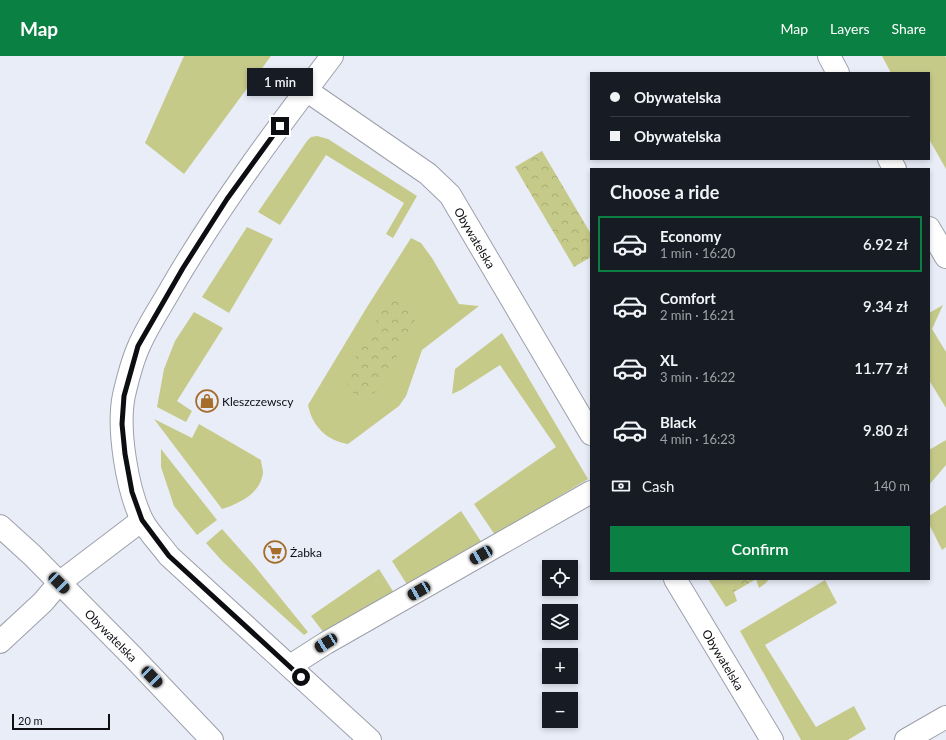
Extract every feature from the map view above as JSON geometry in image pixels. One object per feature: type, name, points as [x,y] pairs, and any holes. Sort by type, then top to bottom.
[{"type":"street","points":[[332,56],[227,199],[183,268],[138,346],[124,396],[122,424],[125,454],[132,492],[142,520],[169,556],[370,740]]},
{"type":"street","points":[[829,56],[837,72]]},
{"type":"street","name":"Obywatelska","points":[[306,90],[428,174],[450,195],[590,432]]},
{"type":"street","points":[[930,230],[946,257]]},
{"type":"street","points":[[290,666],[326,643],[590,493]]},
{"type":"street","points":[[0,642],[43,602],[59,583],[142,520]]},
{"type":"street","name":"Obywatelska","points":[[0,526],[32,555],[132,656],[212,740]]},
{"type":"street","name":"Obywatelska","points":[[677,580],[772,740]]},
{"type":"street","points":[[906,740],[946,717]]},
{"type":"green space","points":[[184,56],[271,56],[184,174],[145,143]]},
{"type":"green space","points":[[882,56],[945,56],[946,169],[930,141],[930,72],[890,72]]},
{"type":"green space","points":[[317,136],[328,139],[417,196],[393,238],[386,234],[404,203],[326,155],[280,225],[258,212],[307,141],[311,137]]},
{"type":"green space","points":[[542,151],[590,232],[590,258],[574,267],[515,167]]},
{"type":"green space","points":[[247,227],[273,239],[229,313],[202,297]]},
{"type":"green space","points":[[411,238],[421,243],[432,258],[459,304],[479,306],[422,350],[406,396],[399,406],[348,444],[333,440],[317,426],[310,413],[308,405],[367,307]]},
{"type":"green space","points":[[392,293],[401,298],[415,321],[380,389],[367,396],[362,396],[356,394],[348,387],[346,373]]},
{"type":"green space","points":[[943,305],[932,329],[946,352],[946,408],[930,382],[930,312]]},
{"type":"green space","points":[[194,312],[223,328],[177,401],[192,411],[186,422],[157,407],[164,369],[175,341]]},
{"type":"green space","points":[[502,333],[588,479],[495,535],[474,504],[556,447],[500,365],[461,390],[452,394],[455,369]]},
{"type":"green space","points":[[154,419],[192,438],[199,424],[261,460],[263,473],[258,487],[242,501],[222,509]]},
{"type":"green space","points":[[946,440],[946,465],[930,484],[930,449]]},
{"type":"green space","points":[[161,449],[217,520],[197,535],[174,506],[161,467]]},
{"type":"green space","points":[[946,505],[946,547],[942,550],[930,526],[930,515]]},
{"type":"green space","points":[[461,511],[482,543],[408,586],[392,561]]},
{"type":"green space","points":[[222,529],[253,564],[308,632],[304,635],[223,562],[206,543]]},
{"type":"green space","points":[[379,569],[394,593],[324,633],[311,616]]},
{"type":"green space","points":[[709,580],[754,580],[734,592],[737,601],[726,607]]},
{"type":"green space","points":[[727,580],[754,580],[733,592]]},
{"type":"green space","points":[[756,580],[768,580],[766,583],[759,588]]},
{"type":"green space","points":[[825,580],[837,603],[765,645],[816,727],[854,706],[866,729],[848,740],[801,740],[740,631]]},
{"type":"place","name":"Kleszczewscy","points":[[207,401]]},
{"type":"place","name":"Żabka","points":[[275,552]]},
{"type":"route","points":[[280,126],[227,199],[183,268],[138,346],[124,396],[122,424],[125,454],[132,492],[142,520],[169,556],[301,677]]}]
